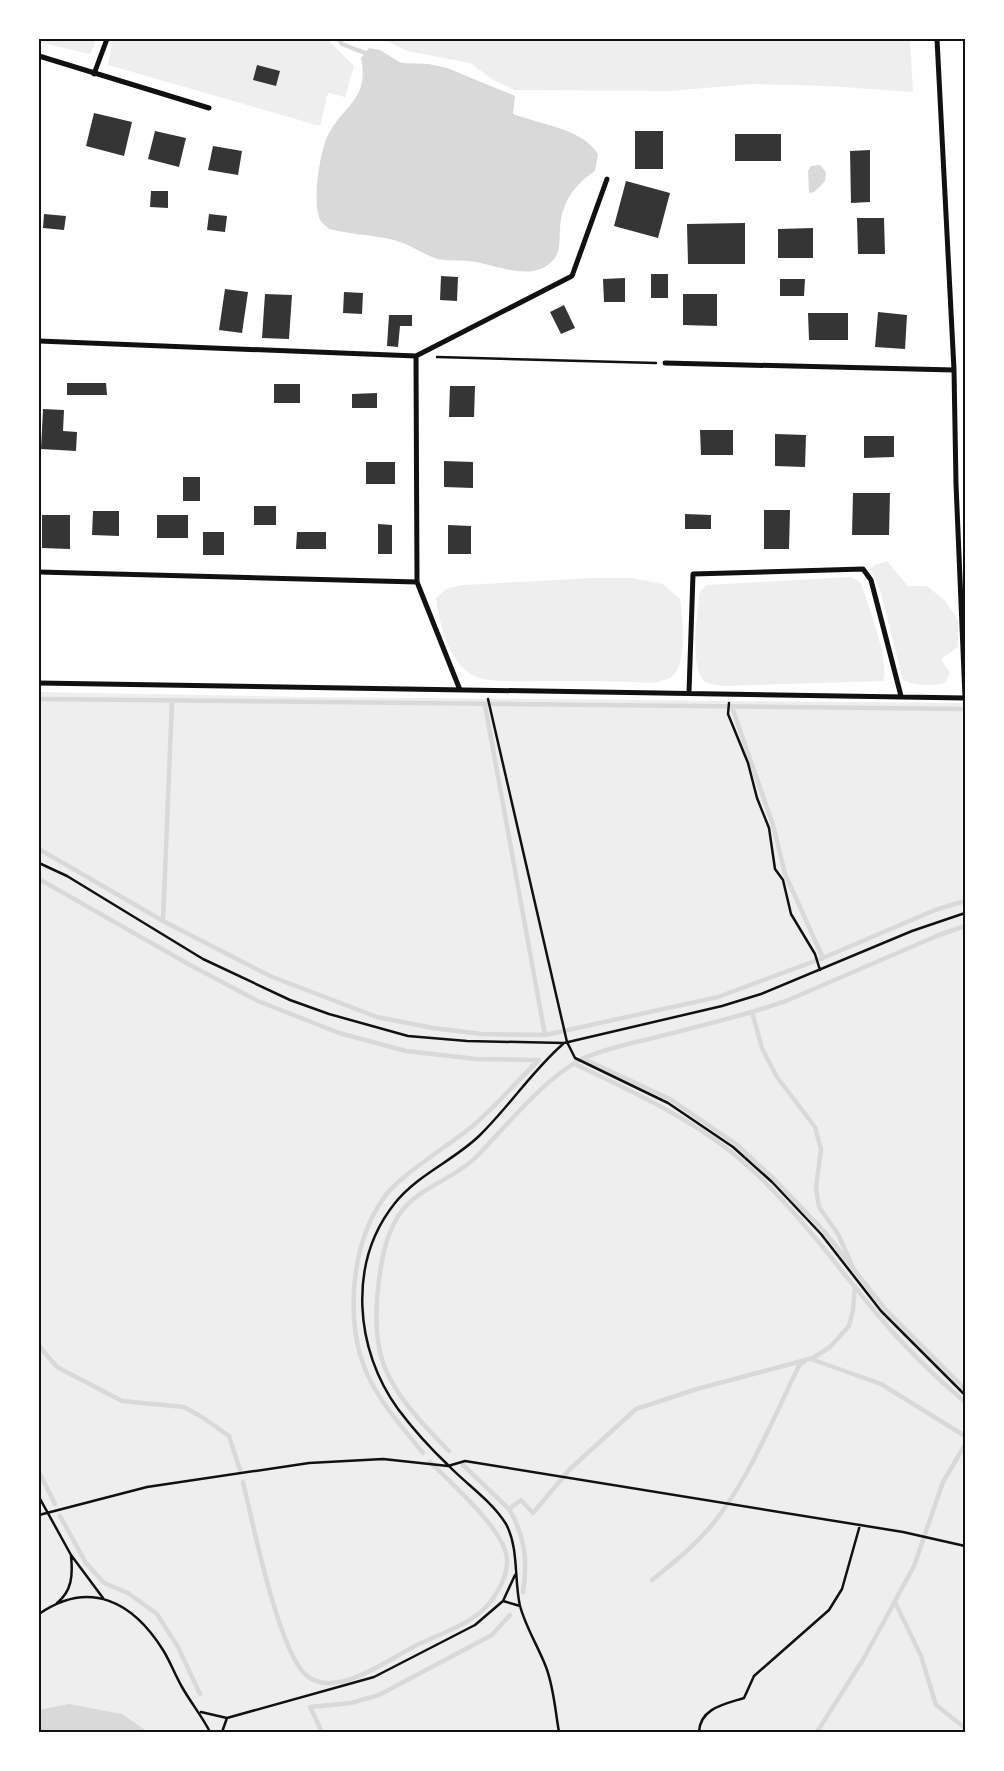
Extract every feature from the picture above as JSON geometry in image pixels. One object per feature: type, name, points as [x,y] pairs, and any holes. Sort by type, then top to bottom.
[{"type":"street","points":[[94,74],[107,39]]},
{"type":"street","points":[[39,683],[689,692],[965,698],[956,484],[954,370],[937,39]]},
{"type":"street","points":[[39,56],[209,108]]},
{"type":"street","points":[[39,341],[416,356],[572,276],[607,179]]},
{"type":"street","points":[[416,356],[417,582],[460,690]]},
{"type":"street","points":[[666,363],[954,370]]},
{"type":"street","points":[[689,692],[693,574],[863,569],[871,580],[901,696]]},
{"type":"street","points":[[39,572],[417,582]]},
{"type":"path","points":[[436,357],[666,363]]},
{"type":"path","points":[[729,697],[728,714],[751,771],[755,790],[769,828],[775,868],[783,880],[784,891],[791,914],[815,954],[820,970]]},
{"type":"path","points":[[490,707],[565,1042],[575,1058],[668,1103],[733,1147],[772,1182],[821,1234],[881,1311],[965,1395]]},
{"type":"path","points":[[39,863],[67,876],[204,959],[290,1000],[330,1014],[408,1036],[467,1041],[565,1042],[722,1006],[761,994],[912,931],[965,913]]},
{"type":"path","points":[[559,1732],[553,1693],[546,1666],[520,1606],[514,1550],[506,1524],[467,1482],[448,1466],[398,1408],[372,1360],[365,1337],[362,1313],[365,1267],[372,1245],[395,1203],[416,1183],[477,1138],[565,1042]]},
{"type":"path","points":[[39,1515],[147,1488],[309,1463],[383,1459],[448,1466],[465,1461],[860,1525],[965,1546]]},
{"type":"path","points":[[39,1497],[71,1555],[102,1598]]},
{"type":"path","points":[[699,1732],[702,1718],[712,1709],[744,1698],[754,1676],[829,1610],[842,1589],[860,1525]]},
{"type":"path","points":[[55,1605],[66,1595],[70,1584],[72,1571],[71,1555]]},
{"type":"path","points":[[201,1712],[227,1718],[374,1677],[475,1625],[503,1601],[516,1574]]},
{"type":"path","points":[[39,1614],[55,1605],[72,1599],[102,1598],[121,1605],[140,1620],[163,1649],[183,1688],[201,1712],[210,1732]]},
{"type":"path","points":[[503,1601],[520,1606]]},
{"type":"path","points":[[222,1732],[227,1718]]},
{"type":"shaded area","points":[[39,39],[97,39],[90,54],[39,42]]},
{"type":"shaded area","points":[[113,39],[327,39],[354,66],[345,97],[328,93],[320,126],[108,65]]},
{"type":"shaded area","points":[[383,39],[910,39],[913,92],[828,86],[753,84],[670,91],[515,90],[493,80],[470,63],[407,51]]},
{"type":"shaded area","points":[[369,48],[380,50],[401,63],[429,64],[447,68],[515,96],[513,114],[560,128],[582,138],[591,145],[598,154],[595,171],[581,182],[566,203],[561,220],[558,252],[554,259],[546,266],[527,272],[471,261],[438,259],[395,240],[329,229],[322,222],[318,214],[317,191],[322,153],[334,124],[359,92],[363,72],[361,58]]},
{"type":"shaded area","points":[[820,165],[826,172],[825,181],[814,192],[809,193],[808,171],[811,166]]},
{"type":"shaded area","points":[[887,561],[908,586],[927,586],[945,601],[958,619],[958,647],[941,659],[950,673],[945,683],[924,685],[903,680],[880,590],[870,569],[874,565]]},
{"type":"shaded area","points":[[851,577],[861,583],[873,618],[884,660],[883,681],[726,686],[708,683],[700,676],[696,654],[696,625],[700,591],[707,585]]},
{"type":"shaded area","points":[[593,578],[632,578],[663,584],[680,599],[683,629],[682,653],[676,672],[670,678],[655,683],[496,681],[479,678],[469,673],[453,655],[443,632],[436,598],[446,589],[462,585]]},
{"type":"shaded area","points":[[39,692],[303,697],[965,703],[965,1732],[39,1732]]},
{"type":"shaded area","points":[[69,1704],[122,1714],[148,1732],[39,1732],[39,1710]]},
{"type":"building","points":[[257,65],[280,71],[276,86],[253,80]]},
{"type":"building","points":[[94,113],[132,122],[124,156],[86,146]]},
{"type":"building","points":[[155,131],[186,138],[179,167],[148,159]]},
{"type":"building","points":[[635,131],[663,131],[663,169],[635,169]]},
{"type":"building","points":[[735,134],[781,134],[781,161],[735,161]]},
{"type":"building","points":[[213,146],[242,151],[238,175],[208,170]]},
{"type":"building","points":[[870,150],[870,202],[851,203],[850,151]]},
{"type":"building","points":[[626,181],[670,193],[658,238],[614,226]]},
{"type":"building","points":[[151,191],[168,191],[168,208],[150,207]]},
{"type":"building","points":[[44,214],[66,216],[64,230],[43,228]]},
{"type":"building","points":[[209,214],[227,216],[225,232],[207,230]]},
{"type":"building","points":[[857,218],[884,218],[885,254],[858,254]]},
{"type":"building","points":[[745,223],[745,264],[688,264],[687,224]]},
{"type":"building","points":[[813,228],[813,258],[778,258],[778,229]]},
{"type":"building","points":[[651,274],[668,274],[668,298],[651,298]]},
{"type":"building","points":[[441,276],[458,277],[457,301],[440,300]]},
{"type":"building","points":[[625,278],[625,302],[604,302],[603,279]]},
{"type":"building","points":[[780,279],[805,279],[804,296],[780,296]]},
{"type":"building","points":[[225,289],[248,292],[242,333],[219,330]]},
{"type":"building","points":[[344,292],[363,293],[362,314],[343,313]]},
{"type":"building","points":[[265,294],[292,295],[289,339],[262,338]]},
{"type":"building","points":[[683,294],[717,294],[717,326],[683,325]]},
{"type":"building","points":[[564,305],[575,328],[561,334],[550,312]]},
{"type":"building","points":[[878,312],[907,315],[905,349],[875,347]]},
{"type":"building","points":[[808,313],[848,313],[848,340],[809,340]]},
{"type":"building","points":[[389,315],[412,315],[412,326],[400,326],[398,347],[387,346]]},
{"type":"building","points":[[67,383],[106,383],[107,395],[67,395]]},
{"type":"building","points":[[274,384],[300,384],[300,403],[274,403]]},
{"type":"building","points":[[450,386],[475,386],[474,417],[449,417]]},
{"type":"building","points":[[377,393],[377,408],[352,408],[352,394]]},
{"type":"building","points":[[43,409],[64,410],[63,431],[77,432],[76,451],[41,449]]},
{"type":"building","points":[[700,430],[733,430],[733,455],[701,455]]},
{"type":"building","points":[[775,434],[806,435],[805,467],[775,466]]},
{"type":"building","points":[[864,436],[894,436],[894,457],[864,458]]},
{"type":"building","points":[[444,461],[473,462],[473,488],[444,487]]},
{"type":"building","points":[[366,462],[395,462],[395,484],[366,484]]},
{"type":"building","points":[[183,477],[200,477],[200,501],[183,501]]},
{"type":"building","points":[[853,493],[890,493],[889,535],[852,535]]},
{"type":"building","points":[[254,506],[276,506],[276,525],[254,525]]},
{"type":"building","points":[[764,510],[790,510],[789,549],[764,549]]},
{"type":"building","points":[[93,511],[119,511],[119,536],[92,535]]},
{"type":"building","points":[[685,514],[711,515],[711,529],[685,529]]},
{"type":"building","points":[[42,515],[70,515],[70,549],[42,548]]},
{"type":"building","points":[[157,515],[188,515],[188,538],[157,538]]},
{"type":"building","points":[[378,524],[392,525],[392,554],[378,554]]},
{"type":"building","points":[[448,525],[471,526],[471,554],[448,554]]},
{"type":"building","points":[[203,532],[224,532],[224,555],[203,555]]},
{"type":"building","points":[[297,532],[326,532],[326,549],[296,549]]},
{"type":"waterway","points":[[339,39],[342,44],[365,53]]},
{"type":"waterway","points":[[39,699],[965,709]]},
{"type":"waterway","points":[[39,849],[163,921],[172,701]]},
{"type":"waterway","points":[[163,921],[270,976],[377,1017],[433,1028],[482,1034],[545,1035],[485,705]]},
{"type":"waterway","points":[[732,707],[773,825],[785,874],[823,958],[935,910],[965,901]]},
{"type":"waterway","points":[[39,879],[190,965],[258,1001],[339,1033],[406,1051],[476,1059],[539,1060],[474,1125],[412,1170],[391,1190],[383,1199],[372,1219],[363,1241],[354,1289],[354,1314],[362,1361],[371,1382],[382,1400],[423,1453]]},
{"type":"waterway","points":[[752,1012],[786,1001],[939,935],[965,926]]},
{"type":"waterway","points":[[545,1035],[718,997],[823,958]]},
{"type":"waterway","points":[[449,1451],[429,1431],[400,1395],[385,1369],[381,1356],[377,1336],[377,1304],[381,1264],[388,1238],[399,1214],[405,1207],[421,1193],[468,1164],[541,1089],[570,1066],[584,1058],[620,1046],[752,1012],[762,1048],[777,1077],[815,1127],[821,1149],[816,1188],[819,1207],[838,1234],[854,1270]]},
{"type":"waterway","points":[[584,1059],[670,1099],[736,1144],[774,1179],[824,1231],[884,1308],[965,1389]]},
{"type":"waterway","points":[[575,1064],[655,1103],[693,1125],[730,1151],[751,1169],[790,1208],[897,1337],[930,1371],[965,1402]]},
{"type":"waterway","points":[[463,1465],[509,1509],[521,1500],[533,1513],[570,1469],[636,1409],[697,1389],[813,1358],[830,1347],[849,1326],[853,1310],[855,1286]]},
{"type":"waterway","points":[[39,1346],[57,1367],[122,1401],[184,1407],[202,1417],[229,1436],[240,1470]]},
{"type":"waterway","points":[[811,1359],[881,1384],[965,1436]]},
{"type":"waterway","points":[[652,1580],[698,1540],[714,1523],[733,1496],[764,1440],[800,1364],[804,1362]]},
{"type":"waterway","points":[[817,1732],[864,1658],[914,1566],[943,1482],[965,1445]]},
{"type":"waterway","points":[[243,1482],[276,1614],[286,1640],[296,1661],[306,1675],[318,1682],[332,1683],[362,1675],[417,1645],[471,1619],[486,1607],[501,1585],[507,1565],[504,1547],[476,1508],[430,1462]]},
{"type":"waterway","points":[[39,1472],[55,1504]]},
{"type":"waterway","points":[[509,1509],[519,1529],[524,1549],[523,1592]]},
{"type":"waterway","points":[[60,1516],[86,1563],[104,1583],[128,1593],[157,1614],[178,1647],[200,1694]]},
{"type":"waterway","points":[[895,1602],[921,1656],[936,1705],[965,1728]]},
{"type":"waterway","points":[[322,1732],[310,1707],[351,1703],[379,1695],[492,1635],[510,1615]]}]
